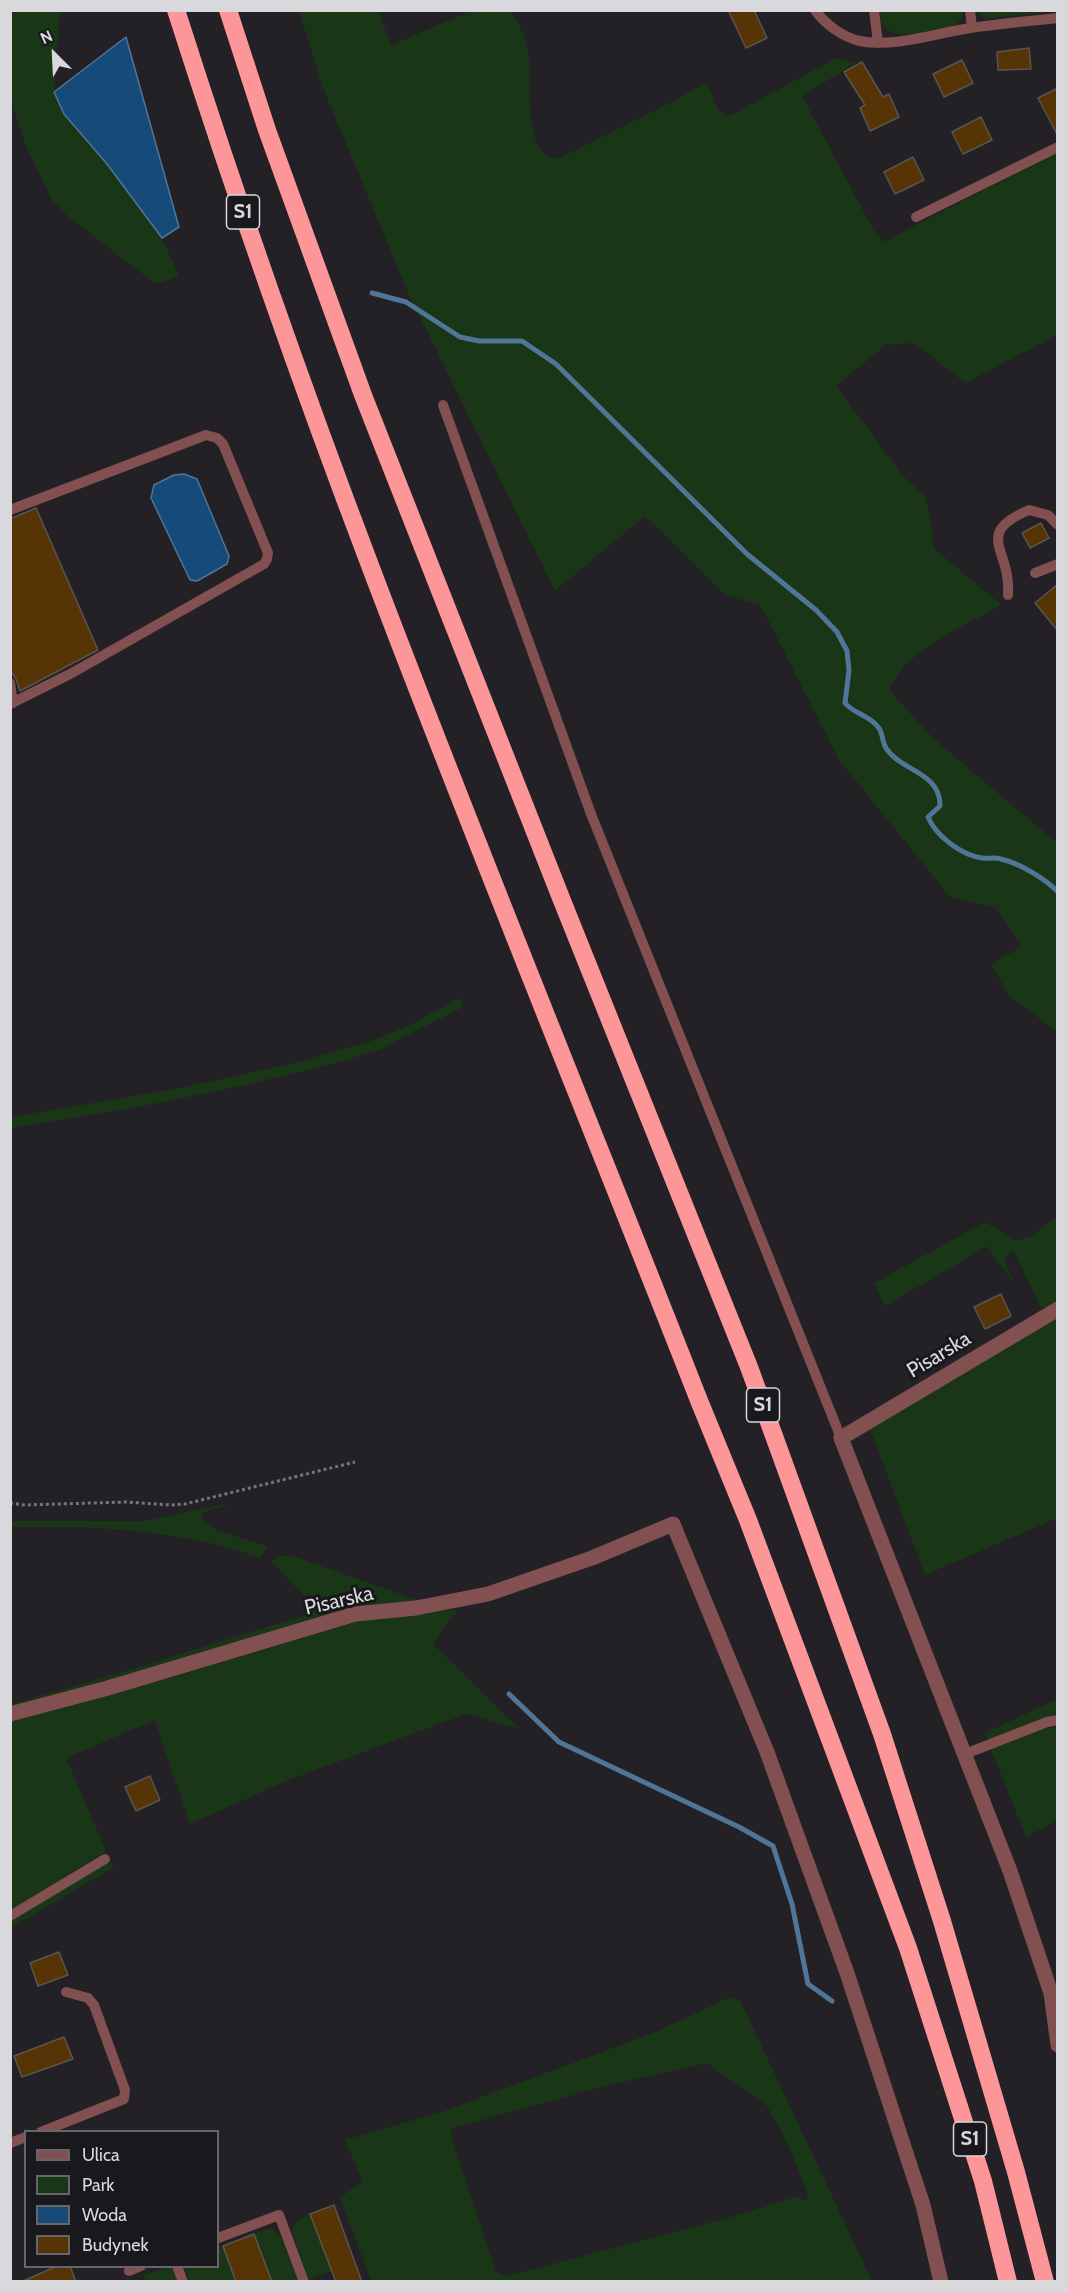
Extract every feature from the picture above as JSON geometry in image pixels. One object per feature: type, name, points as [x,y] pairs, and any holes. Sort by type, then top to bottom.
[{"type":"highway","name":"S1","points":[[176,10],[217,140],[313,413],[371,569],[748,1521],[908,1948],[983,2181],[1008,2282]]},
{"type":"highway","name":"S1","points":[[228,10],[267,130],[363,395],[749,1367],[882,1734],[946,1933],[1016,2172],[1045,2282]]},
{"type":"street","name":"Pisarska","points":[[841,1438],[1058,1309]]},
{"type":"street","points":[[841,1438],[1010,1871],[1051,1993],[1058,2045]]},
{"type":"street","name":"Pisarska","points":[[10,1714],[108,1688],[355,1614],[416,1608],[488,1594],[592,1558],[673,1524],[767,1752],[839,1951],[923,2205],[941,2282]]},
{"type":"lane","points":[[814,10],[826,23],[842,33],[859,41],[878,43],[972,28],[1058,18]]},
{"type":"lane","points":[[874,10],[878,43]]},
{"type":"lane","points":[[970,10],[972,28]]},
{"type":"lane","points":[[916,217],[1058,147]]},
{"type":"lane","points":[[443,405],[591,814],[841,1438]]},
{"type":"lane","points":[[10,510],[206,435],[217,438],[223,444],[268,553],[264,564],[72,673],[12,703],[10,683]]},
{"type":"lane","points":[[1008,594],[1009,574],[998,542],[998,533],[1003,524],[1029,510],[1048,515],[1058,525]]},
{"type":"lane","points":[[1035,573],[1058,564]]},
{"type":"lane","points":[[965,1754],[1047,1722],[1058,1720]]},
{"type":"lane","points":[[10,1916],[105,1859]]},
{"type":"lane","points":[[45,2130],[124,2099],[125,2090],[94,2006],[88,1998],[66,1992]]},
{"type":"lane","points":[[219,2238],[279,2215],[304,2282]]},
{"type":"lane","points":[[129,2271],[136,2268]]},
{"type":"path","points":[[10,1503],[24,1505],[126,1502],[185,1504],[355,1462]]},
{"type":"green space","points":[[977,10],[1053,11],[985,19]]},
{"type":"green space","points":[[10,11],[60,11],[54,92],[64,114],[107,164],[162,238],[179,276],[156,284],[67,216],[52,200],[26,146],[11,102]]},
{"type":"green space","points":[[299,11],[378,11],[391,45],[471,11],[510,11],[527,45],[530,109],[534,136],[545,154],[558,159],[707,82],[718,110],[730,116],[836,58],[856,63],[802,96],[874,231],[883,242],[1057,153],[1057,335],[965,383],[914,343],[886,345],[836,386],[903,476],[925,496],[931,520],[933,548],[1002,605],[938,639],[904,665],[889,690],[932,737],[1057,843],[1057,1031],[1011,998],[991,965],[1022,946],[996,908],[950,897],[839,760],[761,606],[725,595],[645,516],[555,591],[409,295],[323,88]]},
{"type":"green space","points":[[880,11],[963,11],[963,15],[957,25],[907,35],[897,34],[881,24]]},
{"type":"green space","points":[[459,998],[463,1007],[381,1049],[336,1063],[241,1086],[133,1108],[11,1128],[11,1117],[181,1088],[294,1063],[368,1042],[408,1026]]},
{"type":"green space","points":[[1057,1217],[1057,1304],[1047,1310],[1040,1306],[1014,1251],[1004,1258],[1012,1277],[1011,1281],[988,1246],[885,1306],[874,1283],[985,1222],[1016,1241],[1031,1236]]},
{"type":"green space","points":[[1057,1315],[1057,1518],[925,1575],[869,1426]]},
{"type":"green space","points":[[235,1502],[202,1513],[202,1518],[214,1529],[269,1547],[260,1558],[199,1541],[137,1531],[74,1527],[11,1527],[11,1521],[145,1521]]},
{"type":"green space","points":[[290,1555],[423,1602],[11,1710],[11,1704],[133,1669],[312,1613],[304,1596],[272,1562],[275,1557]]},
{"type":"green space","points":[[458,1609],[433,1644],[520,1729],[466,1714],[286,1781],[190,1824],[155,1720],[66,1758],[106,1851],[11,1910],[11,1720],[362,1619]]},
{"type":"green space","points":[[1057,1699],[1057,1713],[988,1740],[985,1733]]},
{"type":"green space","points":[[1055,1727],[1057,1729],[1057,1821],[1026,1837],[991,1749],[1040,1729]]},
{"type":"green space","points":[[110,1860],[114,1867],[11,1928],[11,1921]]},
{"type":"green space","points":[[730,1997],[740,2000],[872,2281],[371,2281],[340,2197],[363,2182],[345,2140],[441,2112],[653,2033]],"holes":[[[707,2063],[767,2106],[786,2140],[809,2197],[803,2201],[798,2196],[739,2215],[507,2276],[496,2272],[451,2135],[452,2128],[609,2085]]]},
{"type":"green space","points":[[310,2214],[332,2271],[309,2280],[292,2231],[298,2220]]},
{"type":"green space","points":[[267,2229],[280,2235],[298,2281],[272,2281],[254,2234]]},
{"type":"green space","points":[[223,2246],[236,2281],[190,2281],[184,2268],[219,2268],[219,2247]]},
{"type":"green space","points":[[164,2268],[172,2268],[177,2281],[146,2281],[143,2275]]},
{"type":"water","points":[[126,37],[179,227],[162,238],[107,164],[64,114],[54,92]]},
{"type":"water","points":[[184,474],[197,479],[229,556],[227,564],[197,581],[190,580],[151,498],[154,485],[174,475]]},
{"type":"building","points":[[728,10],[754,10],[767,38],[746,48]]},
{"type":"building","points":[[1029,48],[1031,69],[998,70],[997,52]]},
{"type":"building","points":[[962,60],[973,83],[944,97],[933,74]]},
{"type":"building","points":[[862,62],[883,97],[889,94],[899,117],[870,131],[860,108],[865,105],[844,72]]},
{"type":"building","points":[[1058,88],[1058,136],[1038,98]]},
{"type":"building","points":[[981,117],[992,140],[963,154],[952,132]]},
{"type":"building","points":[[913,157],[924,180],[895,194],[884,172]]},
{"type":"building","points":[[36,508],[98,650],[20,691],[10,670],[10,519]]},
{"type":"building","points":[[1041,523],[1049,538],[1030,548],[1022,533]]},
{"type":"building","points":[[1058,584],[1058,631],[1035,603]]},
{"type":"building","points":[[1001,1294],[1011,1316],[985,1329],[974,1307]]},
{"type":"building","points":[[150,1776],[160,1800],[136,1811],[125,1787]]},
{"type":"building","points":[[59,1952],[68,1975],[38,1986],[30,1963]]},
{"type":"building","points":[[64,2037],[73,2059],[22,2077],[14,2056]]},
{"type":"building","points":[[334,2205],[362,2282],[336,2282],[310,2214]]},
{"type":"building","points":[[254,2234],[272,2282],[236,2282],[223,2246]]},
{"type":"building","points":[[52,2268],[71,2268],[76,2282],[21,2282]]},
{"type":"waterway","points":[[372,293],[406,302],[460,337],[479,341],[522,341],[556,364],[747,554],[816,610],[837,632],[847,651],[849,670],[845,703],[878,727],[885,746],[892,756],[919,773],[934,786],[939,795],[940,806],[928,817],[943,838],[958,849],[974,856],[999,858],[1024,868],[1058,892]]},
{"type":"waterway","points":[[509,1694],[559,1742],[739,1827],[773,1846],[792,1904],[808,1984],[832,2001]]}]
